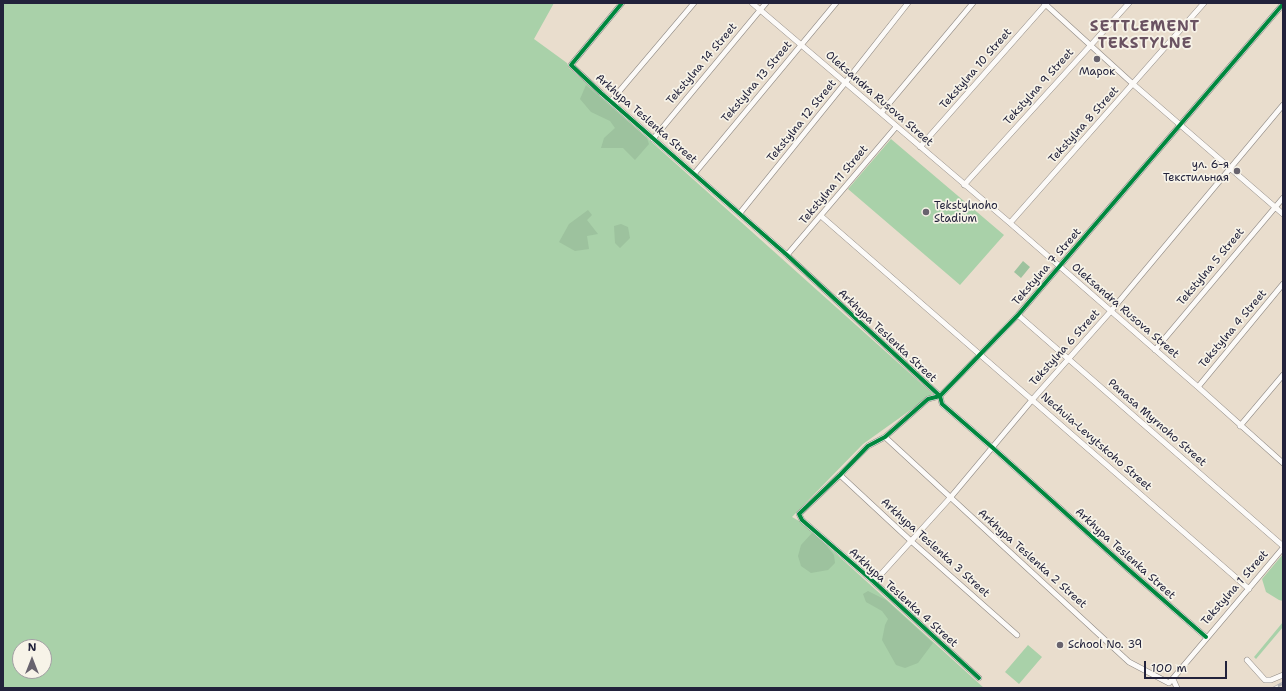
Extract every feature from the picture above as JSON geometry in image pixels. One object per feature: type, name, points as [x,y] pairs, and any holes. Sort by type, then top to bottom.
[{"type":"street","name":"Arkhypa Teslenka Street","points":[[622,3],[571,65],[653,139],[787,255],[940,396],[942,404],[1206,637]]},
{"type":"street","points":[[611,101],[694,3]]},
{"type":"street","name":"Oleksandra Rusova Street","points":[[752,3],[920,148],[1010,223],[1282,462]]},
{"type":"street","name":"Tekstylna 14 Street","points":[[653,139],[766,3]]},
{"type":"street","name":"Tekstylna 13 Street","points":[[694,174],[836,3]]},
{"type":"street","name":"Tekstylna 12 Street","points":[[740,213],[908,3]]},
{"type":"street","points":[[881,113],[973,3]]},
{"type":"street","name":"Tekstylna 9 Street","points":[[964,185],[1129,3]]},
{"type":"street","name":"Tekstylna 8 Street","points":[[1010,223],[1204,3]]},
{"type":"street","points":[[1045,4],[1133,84],[1283,214]]},
{"type":"street","name":"Tekstylna 10 Street","points":[[920,148],[1045,4]]},
{"type":"street","name":"Tekstylna 7 Street","points":[[799,514],[868,446],[885,437],[928,399],[940,396],[1018,315],[1283,4]]},
{"type":"street","name":"Tekstylna 6 Street","points":[[874,582],[950,498],[1032,400],[1111,312],[1283,106]]},
{"type":"street","name":"Tekstylna 11 Street","points":[[787,255],[896,127]]},
{"type":"street","name":"Tekstylna 5 Street","points":[[1155,350],[1283,198]]},
{"type":"street","name":"Nechuia-Levytskoho Street","points":[[821,216],[1248,589]]},
{"type":"street","name":"Tekstylna 4 Street","points":[[1198,387],[1283,284]]},
{"type":"street","name":"Panasa Myrnoho Street","points":[[1018,315],[1283,547]]},
{"type":"street","points":[[1240,426],[1283,374]]},
{"type":"street","name":"Arkhypa Teslenka 2 Street","points":[[885,437],[1129,662],[1169,683],[1173,679]]},
{"type":"street","name":"Arkhypa Teslenka 3 Street","points":[[840,475],[911,542],[1017,635]]},
{"type":"street","name":"Arkhypa Teslenka 4 Street","points":[[799,514],[802,520],[874,582],[980,678]]},
{"type":"street","name":"Tekstylna 1 Street","points":[[1173,679],[1206,637],[1283,547]]},
{"type":"street","points":[[1247,660],[1265,680],[1271,680],[1283,675]]},
{"type":"street","points":[[1173,679],[1177,688]]},
{"type":"green space","points":[[3,3],[554,3],[534,39],[567,63],[569,68],[933,394],[863,444],[792,517],[801,522],[984,688],[3,688]]},
{"type":"green space","points":[[586,85],[647,138],[649,144],[635,160],[623,148],[601,148],[604,138],[615,128],[610,121],[591,112],[580,99]]},
{"type":"green space","name":"Tekstylnoho Stadium","points":[[891,139],[1004,235],[960,285],[848,189]]},
{"type":"green space","points":[[588,210],[592,215],[587,220],[598,234],[587,236],[589,249],[575,251],[559,242],[569,224]]},
{"type":"green space","points":[[621,224],[628,227],[630,238],[620,248],[615,243],[614,226]]},
{"type":"green space","points":[[1023,261],[1030,267],[1021,278],[1014,272]]},
{"type":"green space","points":[[812,533],[826,545],[834,555],[835,563],[828,570],[811,573],[801,566],[798,556],[801,545]]},
{"type":"green space","points":[[1283,554],[1283,601],[1266,592],[1262,579]]},
{"type":"green space","points":[[868,591],[886,600],[933,643],[918,663],[905,668],[896,665],[882,640],[885,625],[888,619],[882,611],[866,602],[863,594]]},
{"type":"green space","points":[[1283,622],[1283,627],[1256,659],[1254,657]]},
{"type":"green space","points":[[1028,645],[1042,657],[1019,684],[1005,672]]},
{"type":"railway","points":[[1274,688],[1283,683]]},
{"type":"cycle path","points":[[622,3],[571,65],[601,93],[787,255],[940,396],[942,404],[1206,637]]},
{"type":"cycle path","points":[[979,678],[874,582],[802,520],[799,514],[868,446],[885,437],[928,399],[940,396],[1018,315],[1283,4]]},
{"type":"place","name":"Марок","points":[[1097,59]]},
{"type":"place","name":"ул. 6-я Текстильная","points":[[1237,171]]},
{"type":"place","name":"Tekstylnoho Stadium","points":[[926,212]]},
{"type":"place","name":"School No. 39","points":[[1060,645]]},
{"type":"district","name":"SETTLEMENT TEKSTYLNE","points":[[1145,36]]}]
